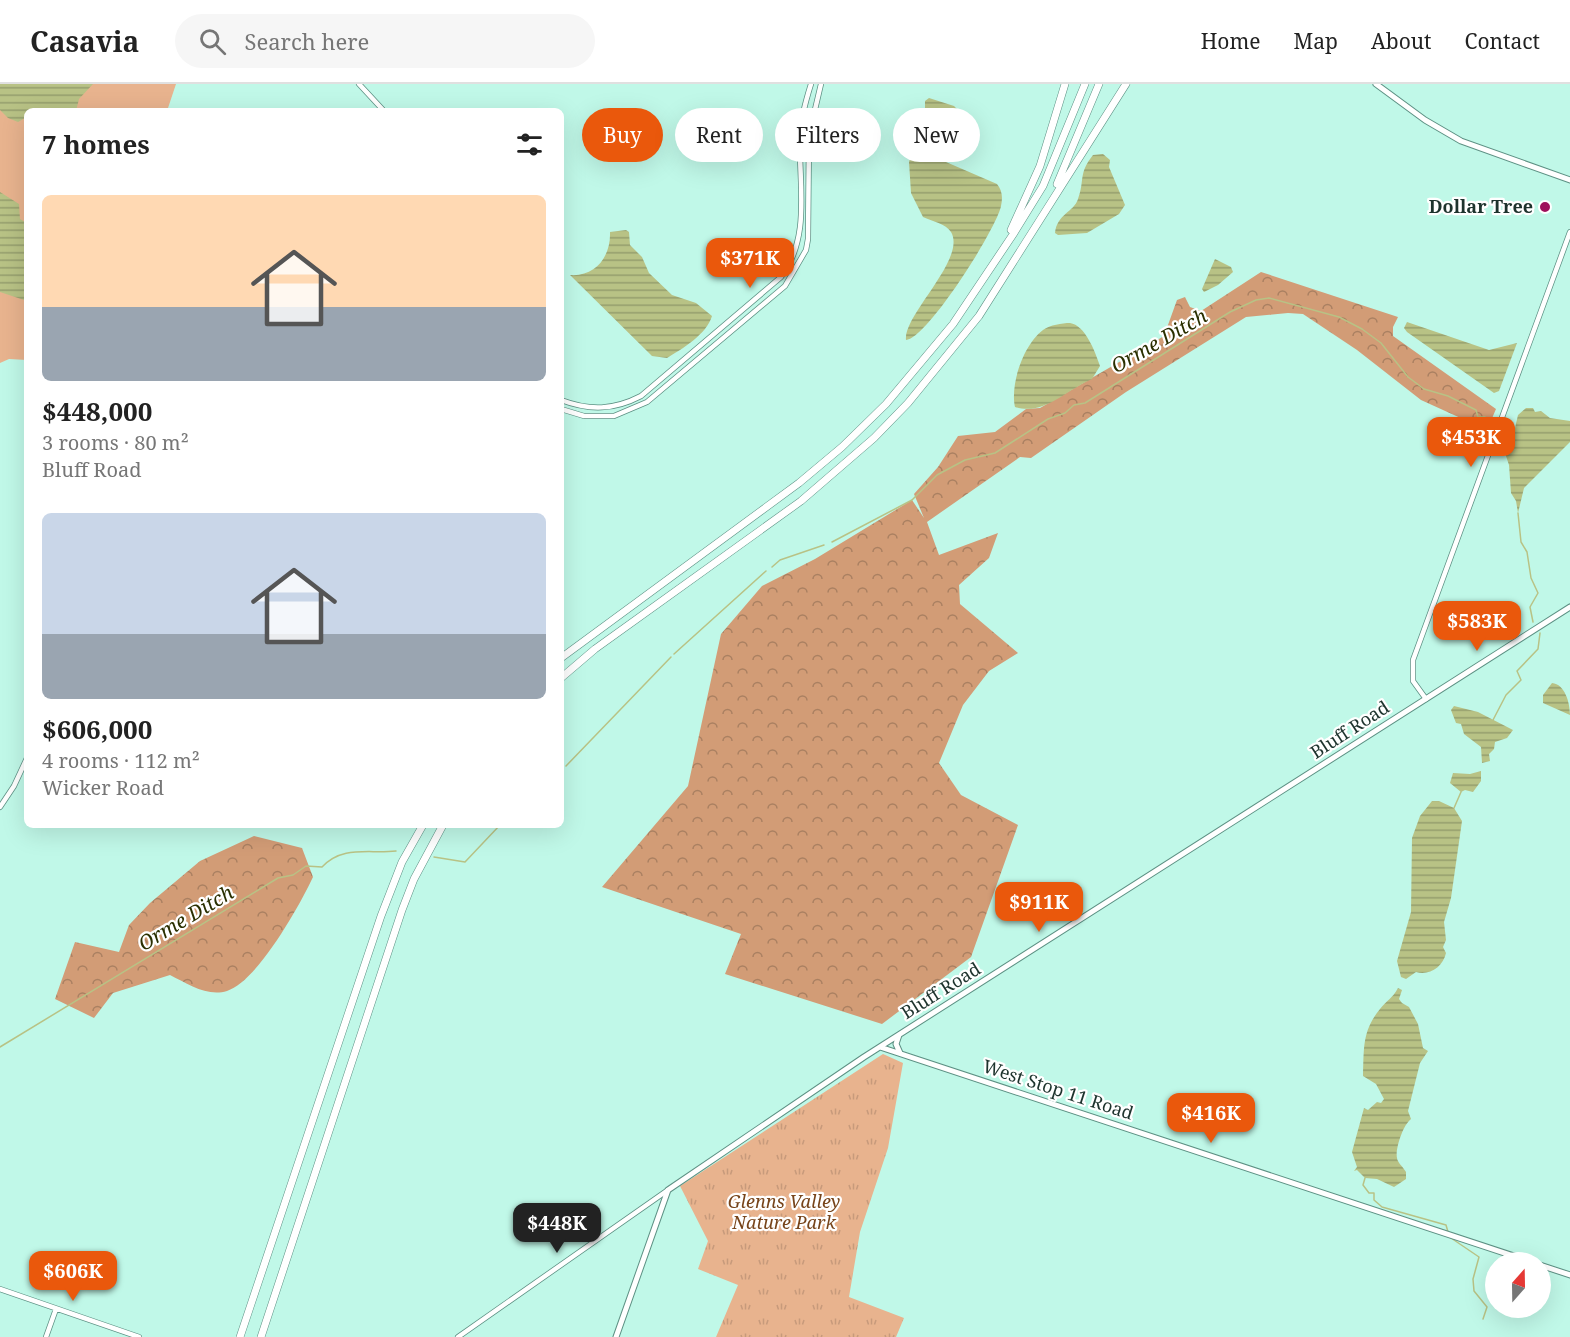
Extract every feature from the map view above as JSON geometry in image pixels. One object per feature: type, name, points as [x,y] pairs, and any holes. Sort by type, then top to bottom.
[{"type":"highway","points":[[996,261],[1040,166],[1065,84]]},
{"type":"highway","points":[[564,656],[799,483],[842,447],[886,404],[930,354],[996,261],[1042,186],[1085,84]]},
{"type":"highway","points":[[1045,207],[1099,84]]},
{"type":"highway","points":[[564,675],[595,649],[801,501],[874,438],[921,388],[979,316],[1045,207],[1126,84]]},
{"type":"highway","points":[[240,1337],[383,909],[402,862],[421,828]]},
{"type":"highway","points":[[261,1337],[402,910],[414,879],[441,828]]},
{"type":"main road","points":[[1376,84],[1425,120],[1461,141],[1570,180]]},
{"type":"main road","name":"Bluff Road","points":[[668,1190],[880,1047],[1570,607]]},
{"type":"main road","points":[[899,1035],[896,1044],[900,1053]]},
{"type":"main road","name":"West Stop 11 Road","points":[[880,1047],[1502,1252]]},
{"type":"main road","points":[[616,1337],[668,1190]]},
{"type":"main road","points":[[1551,1269],[1570,1275]]},
{"type":"street","points":[[359,84],[381,108]]},
{"type":"street","points":[[564,401],[602,408],[623,404],[641,396],[781,277],[790,264],[800,238],[800,135],[812,84]]},
{"type":"street","points":[[564,410],[584,416],[614,416],[646,402],[785,286],[806,250],[809,135],[821,84]]},
{"type":"street","points":[[1426,699],[1413,681],[1413,660],[1570,232]]},
{"type":"street","points":[[0,807],[24,763]]},
{"type":"street","name":"Bluff Road","points":[[458,1337],[668,1190]]},
{"type":"street","points":[[0,1289],[139,1337]]},
{"type":"street","points":[[46,1337],[56,1309]]},
{"type":"green space","points":[[0,84],[176,84],[168,108],[24,108],[24,360],[9,359],[0,363]]},
{"type":"green space","points":[[1261,272],[1398,317],[1393,327],[1393,336],[1496,409],[1487,430],[1421,400],[1357,350],[1303,314],[1246,317],[1126,392],[1031,458],[1020,457],[927,522],[939,555],[998,533],[989,558],[959,585],[960,604],[1018,653],[989,671],[963,705],[939,763],[961,795],[1018,825],[971,957],[882,1024],[725,974],[741,934],[602,887],[688,786],[721,634],[762,586],[815,559],[912,500],[924,518],[914,494],[938,467],[958,436],[995,432],[1026,409],[1040,408],[1164,336],[1177,300],[1185,297],[1190,307],[1201,311]]},
{"type":"green space","points":[[254,836],[302,848],[313,877],[276,941],[239,985],[227,991],[205,991],[170,975],[113,993],[94,1018],[55,999],[75,942],[119,952],[129,925],[150,903],[200,861]]},
{"type":"green space","name":"Glenns Valley Nature Park","points":[[883,1054],[903,1063],[888,1148],[860,1232],[849,1297],[904,1318],[896,1337],[716,1337],[738,1285],[698,1269],[708,1241],[680,1186]]},
{"type":"shaded area","points":[[0,84],[93,84],[79,99],[77,108],[24,108],[24,119],[18,122],[8,118],[0,110]]},
{"type":"shaded area","points":[[929,98],[956,108],[925,108],[925,101]]},
{"type":"shaded area","points":[[1103,154],[1110,160],[1109,167],[1125,205],[1119,214],[1087,233],[1058,235],[1055,233],[1056,227],[1076,203],[1084,172],[1093,155]]},
{"type":"shaded area","points":[[909,162],[946,162],[997,184],[1002,200],[997,218],[960,281],[929,322],[916,335],[906,340],[914,316],[943,271],[954,243],[949,229],[923,217],[911,193]]},
{"type":"shaded area","points":[[0,192],[19,204],[20,219],[24,221],[24,300],[0,292]]},
{"type":"shaded area","points":[[626,230],[629,232],[630,245],[642,257],[649,273],[672,295],[696,303],[712,316],[700,335],[667,358],[652,356],[570,275],[587,273],[594,269],[600,264],[608,250],[610,232]]},
{"type":"shaded area","points":[[1215,259],[1231,267],[1233,272],[1218,285],[1204,292],[1202,289]]},
{"type":"shaded area","points":[[1407,322],[1489,350],[1517,343],[1499,391],[1494,393],[1407,332],[1404,328]]},
{"type":"shaded area","points":[[1070,323],[1080,328],[1085,334],[1095,353],[1100,366],[1092,379],[1045,405],[1026,409],[1015,407],[1016,377],[1029,345],[1046,328]]},
{"type":"shaded area","points":[[1526,408],[1533,408],[1535,412],[1541,411],[1550,418],[1570,421],[1570,442],[1524,488],[1518,513],[1516,501],[1511,493],[1509,465],[1504,450],[1500,448],[1498,436],[1502,441],[1506,441],[1508,434],[1500,428],[1510,430],[1515,428],[1518,415]]},
{"type":"shaded area","points":[[1552,683],[1557,684],[1563,690],[1568,700],[1570,715],[1543,703],[1543,695]]},
{"type":"shaded area","points":[[1454,706],[1478,712],[1513,730],[1507,738],[1495,742],[1494,749],[1489,754],[1490,761],[1482,763],[1481,747],[1464,734],[1461,724],[1456,723],[1451,710]]},
{"type":"shaded area","points":[[1481,771],[1481,781],[1473,792],[1465,790],[1461,792],[1450,783],[1453,773],[1470,774]]},
{"type":"shaded area","points":[[1432,801],[1439,801],[1454,808],[1462,821],[1451,898],[1444,922],[1446,940],[1443,947],[1446,953],[1442,962],[1435,969],[1426,973],[1416,972],[1406,979],[1401,977],[1397,961],[1411,912],[1412,838],[1420,816]]},
{"type":"shaded area","points":[[1398,988],[1402,990],[1399,999],[1409,1007],[1418,1024],[1423,1048],[1428,1051],[1420,1063],[1408,1111],[1411,1119],[1400,1137],[1397,1149],[1397,1160],[1406,1172],[1406,1179],[1394,1187],[1377,1179],[1365,1178],[1357,1170],[1354,1171],[1357,1167],[1352,1152],[1364,1108],[1368,1110],[1384,1099],[1376,1084],[1363,1076],[1367,1032],[1374,1017]]},
{"type":"waterway","name":"Orme Ditch","points":[[832,542],[912,500],[937,475],[965,460],[995,453],[1048,419],[1065,413],[1074,405],[1085,403],[1230,312],[1256,300],[1269,298],[1339,317],[1362,329],[1381,343],[1408,377],[1424,389],[1448,396],[1476,410],[1478,417],[1485,417],[1495,425]]},
{"type":"waterway","points":[[1518,513],[1521,542],[1527,552],[1531,578],[1538,593],[1530,607],[1533,622]]},
{"type":"waterway","name":"Orme Ditch","points":[[772,567],[780,560],[824,545]]},
{"type":"waterway","name":"Orme Ditch","points":[[674,654],[766,571]]},
{"type":"waterway","points":[[1493,720],[1506,695],[1521,680],[1517,671],[1538,649],[1540,633]]},
{"type":"waterway","name":"Orme Ditch","points":[[566,766],[671,657]]},
{"type":"waterway","points":[[1454,808],[1461,792]]},
{"type":"waterway","name":"Orme Ditch","points":[[434,857],[465,862],[497,828]]},
{"type":"waterway","name":"Orme Ditch","points":[[0,1047],[278,878],[293,875],[306,866],[322,867],[330,860],[347,853],[396,851]]},
{"type":"waterway","points":[[1365,1178],[1363,1185],[1369,1193],[1374,1193],[1374,1200],[1382,1207],[1446,1225],[1448,1232]]},
{"type":"waterway","points":[[1451,1238],[1479,1257],[1473,1279],[1474,1291],[1487,1307],[1483,1319]]},
{"type":"place","name":"Dollar Tree","points":[[1545,207]]}]
